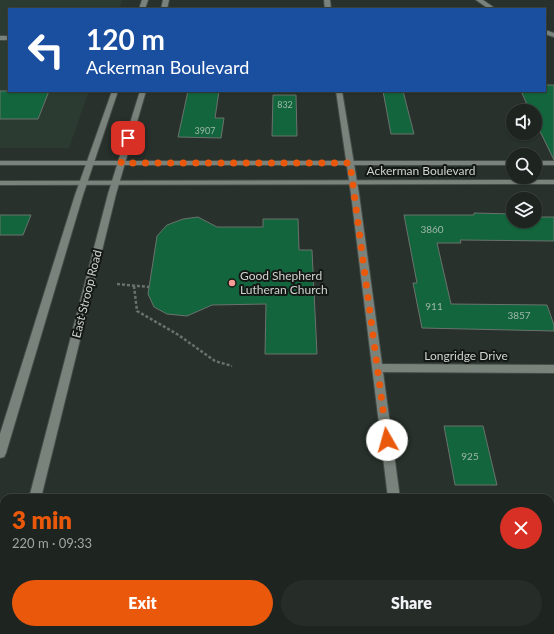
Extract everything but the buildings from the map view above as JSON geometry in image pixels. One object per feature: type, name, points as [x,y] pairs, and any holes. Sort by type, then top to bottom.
[{"type":"street","points":[[479,0],[491,8]]},
{"type":"street","points":[[0,453],[83,183],[115,92]]},
{"type":"street","name":"East Stroop Road","points":[[36,494],[121,163],[143,92]]},
{"type":"street","points":[[339,92],[353,183],[393,494]]},
{"type":"street","name":"Ackerman Boulevard","points":[[0,163],[506,163]]},
{"type":"street","points":[[542,163],[554,163]]},
{"type":"street","name":"Ackerman Boulevard","points":[[0,183],[554,182]]},
{"type":"street","name":"Longridge Drive","points":[[377,368],[554,369]]},
{"type":"path","points":[[117,284],[149,287]]},
{"type":"path","points":[[134,286],[137,311],[177,334],[215,361],[232,366]]},
{"type":"shaded area","points":[[0,0],[122,0],[119,8],[8,8],[8,92],[89,92],[69,148],[0,148]]},
{"type":"place","name":"Good Shepherd Lutheran Church","points":[[232,283]]},
{"type":"route","points":[[128,138],[121,163],[350,163],[387,440]]}]
